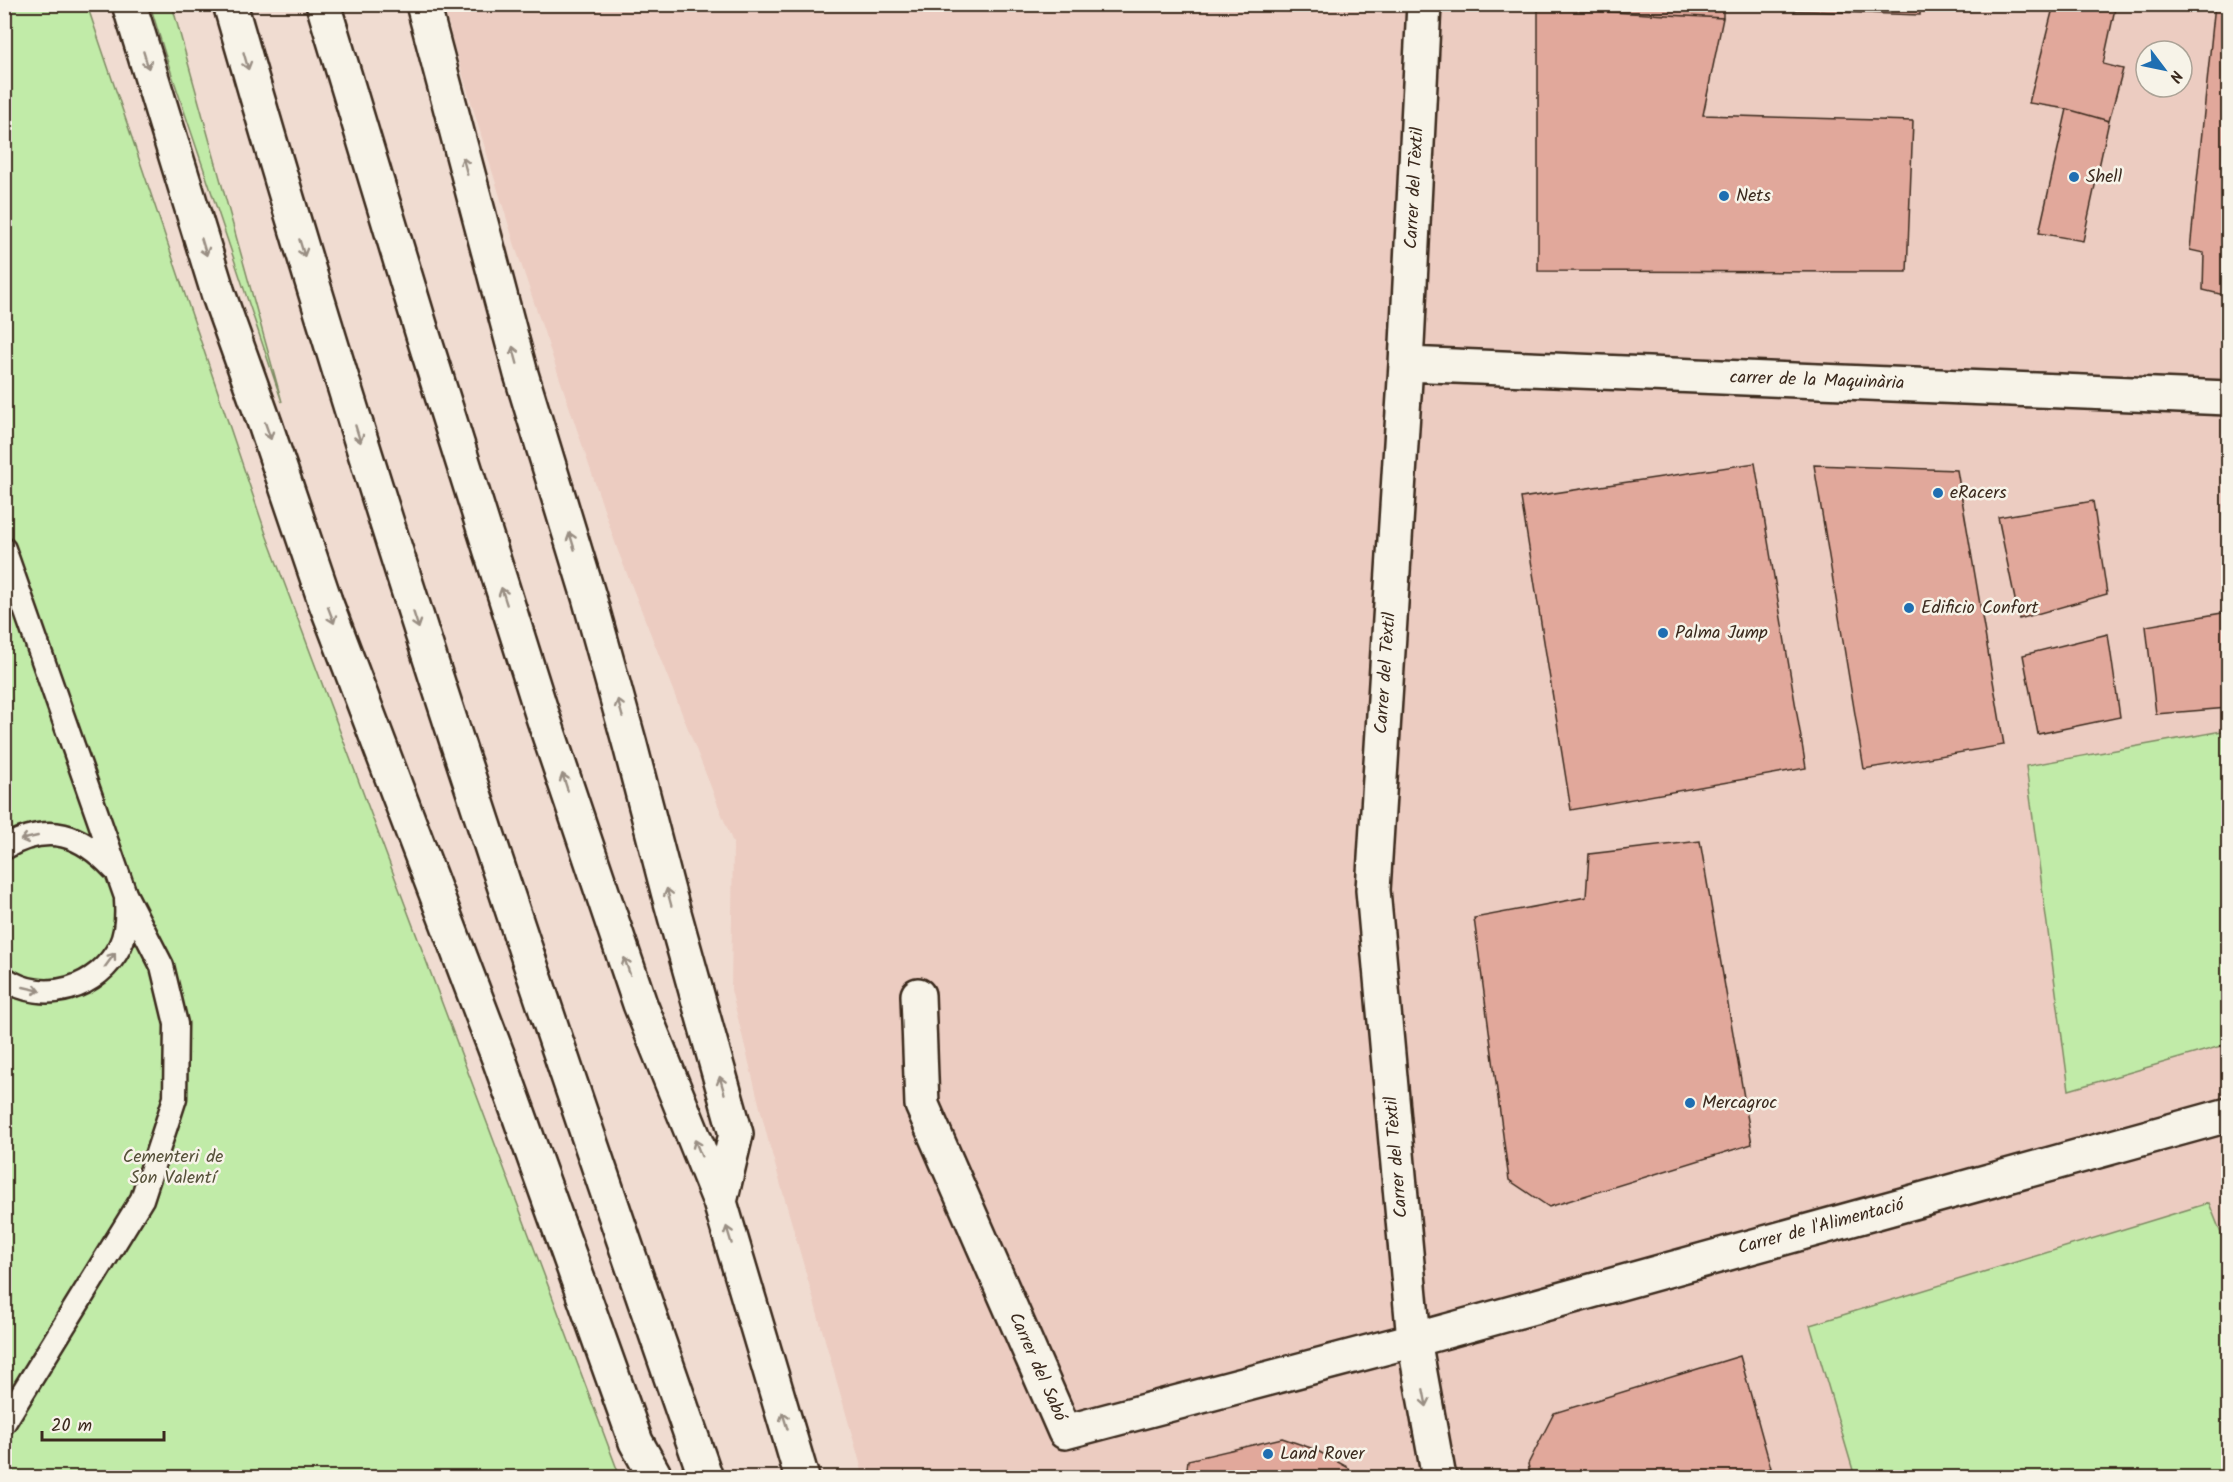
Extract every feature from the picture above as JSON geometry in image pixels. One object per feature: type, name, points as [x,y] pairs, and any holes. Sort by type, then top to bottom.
[{"type":"main road","points":[[129,4],[218,293],[266,424],[325,601],[499,1059],[636,1442],[656,1478]]},
{"type":"main road","points":[[230,4],[280,179],[423,641],[706,1478]]},
{"type":"main road","points":[[323,4],[475,503],[575,813],[639,1005],[720,1202],[802,1478]]},
{"type":"main road","points":[[423,4],[520,374],[589,597],[736,1134],[720,1202]]},
{"type":"main road","name":"Carrer del Tèxtil","points":[[1425,4],[1406,364],[1373,890],[1414,1340],[1439,1478]]},
{"type":"main road","name":"carrer de la Maquinària","points":[[1406,364],[2229,398]]},
{"type":"main road","name":"Carrer del Sabó","points":[[918,995],[922,1105],[1065,1432],[1414,1340]]},
{"type":"main road","name":"Carrer de l'Alimentació","points":[[1414,1340],[2229,1115]]},
{"type":"lane","points":[[4,549],[125,894],[127,920],[121,945],[107,966],[87,982],[63,991],[37,992],[13,984],[4,978]]},
{"type":"lane","points":[[4,848],[21,839],[47,834],[73,838],[97,851],[115,870],[162,966],[176,1024],[175,1098],[142,1199],[4,1423]]},
{"type":"shaded area","points":[[444,5],[2228,5],[2228,1477],[864,1477],[768,1140],[731,990],[733,843],[618,551],[516,249],[453,43]]},
{"type":"green space","name":"Cementeri de Son Valentí","points":[[5,5],[87,5],[267,537],[620,1477],[5,1478]]},
{"type":"green space","points":[[150,5],[172,5],[282,402],[165,54]]},
{"type":"green space","points":[[2228,730],[2228,1044],[2069,1090],[2026,766]]},
{"type":"green space","points":[[2209,1203],[2228,1251],[2228,1477],[1855,1477],[1810,1325]]},
{"type":"building","points":[[1538,4],[1920,4],[1920,15],[1723,8],[1723,18],[1538,8]]},
{"type":"building","name":"Shell","points":[[2054,4],[2116,4],[2103,64],[2123,69],[2109,121],[2067,109],[2029,103]]},
{"type":"building","points":[[2215,4],[2228,4],[2228,296],[2203,290],[2204,253],[2190,250]]},
{"type":"building","name":"Nets","points":[[1538,8],[1723,18],[1703,115],[1913,121],[1907,272],[1538,271]]},
{"type":"building","name":"Shell","points":[[2067,109],[2109,121],[2083,241],[2039,233]]},
{"type":"building","name":"Palma Jump","points":[[1755,463],[1806,768],[1571,810],[1521,498]]},
{"type":"building","name":"Edificio Confort","points":[[1814,465],[1957,470],[2004,745],[1864,769]]},
{"type":"building","points":[[2093,501],[2107,594],[2019,619],[1998,517]]},
{"type":"building","points":[[2228,612],[2228,708],[2156,714],[2146,626]]},
{"type":"building","points":[[2108,634],[2120,717],[2038,734],[2023,655]]},
{"type":"building","points":[[1700,841],[1752,1144],[1549,1207],[1509,1180],[1474,918],[1586,897],[1589,854]]},
{"type":"building","points":[[1740,1356],[1771,1468],[1745,1478],[1531,1478],[1528,1464],[1554,1413]]},
{"type":"building","name":"Land Rover","points":[[1282,1438],[1314,1449],[1349,1468],[1352,1478],[1186,1478],[1188,1460]]},
{"type":"place","name":"Shell","points":[[2074,177]]},
{"type":"place","name":"Nets","points":[[1724,196]]},
{"type":"place","name":"eRacers","points":[[1938,493]]},
{"type":"place","name":"Edificio Confort","points":[[1909,608]]},
{"type":"place","name":"Palma Jump","points":[[1663,633]]},
{"type":"place","name":"Mercagroc","points":[[1690,1103]]},
{"type":"place","name":"Land Rover","points":[[1268,1454]]}]
